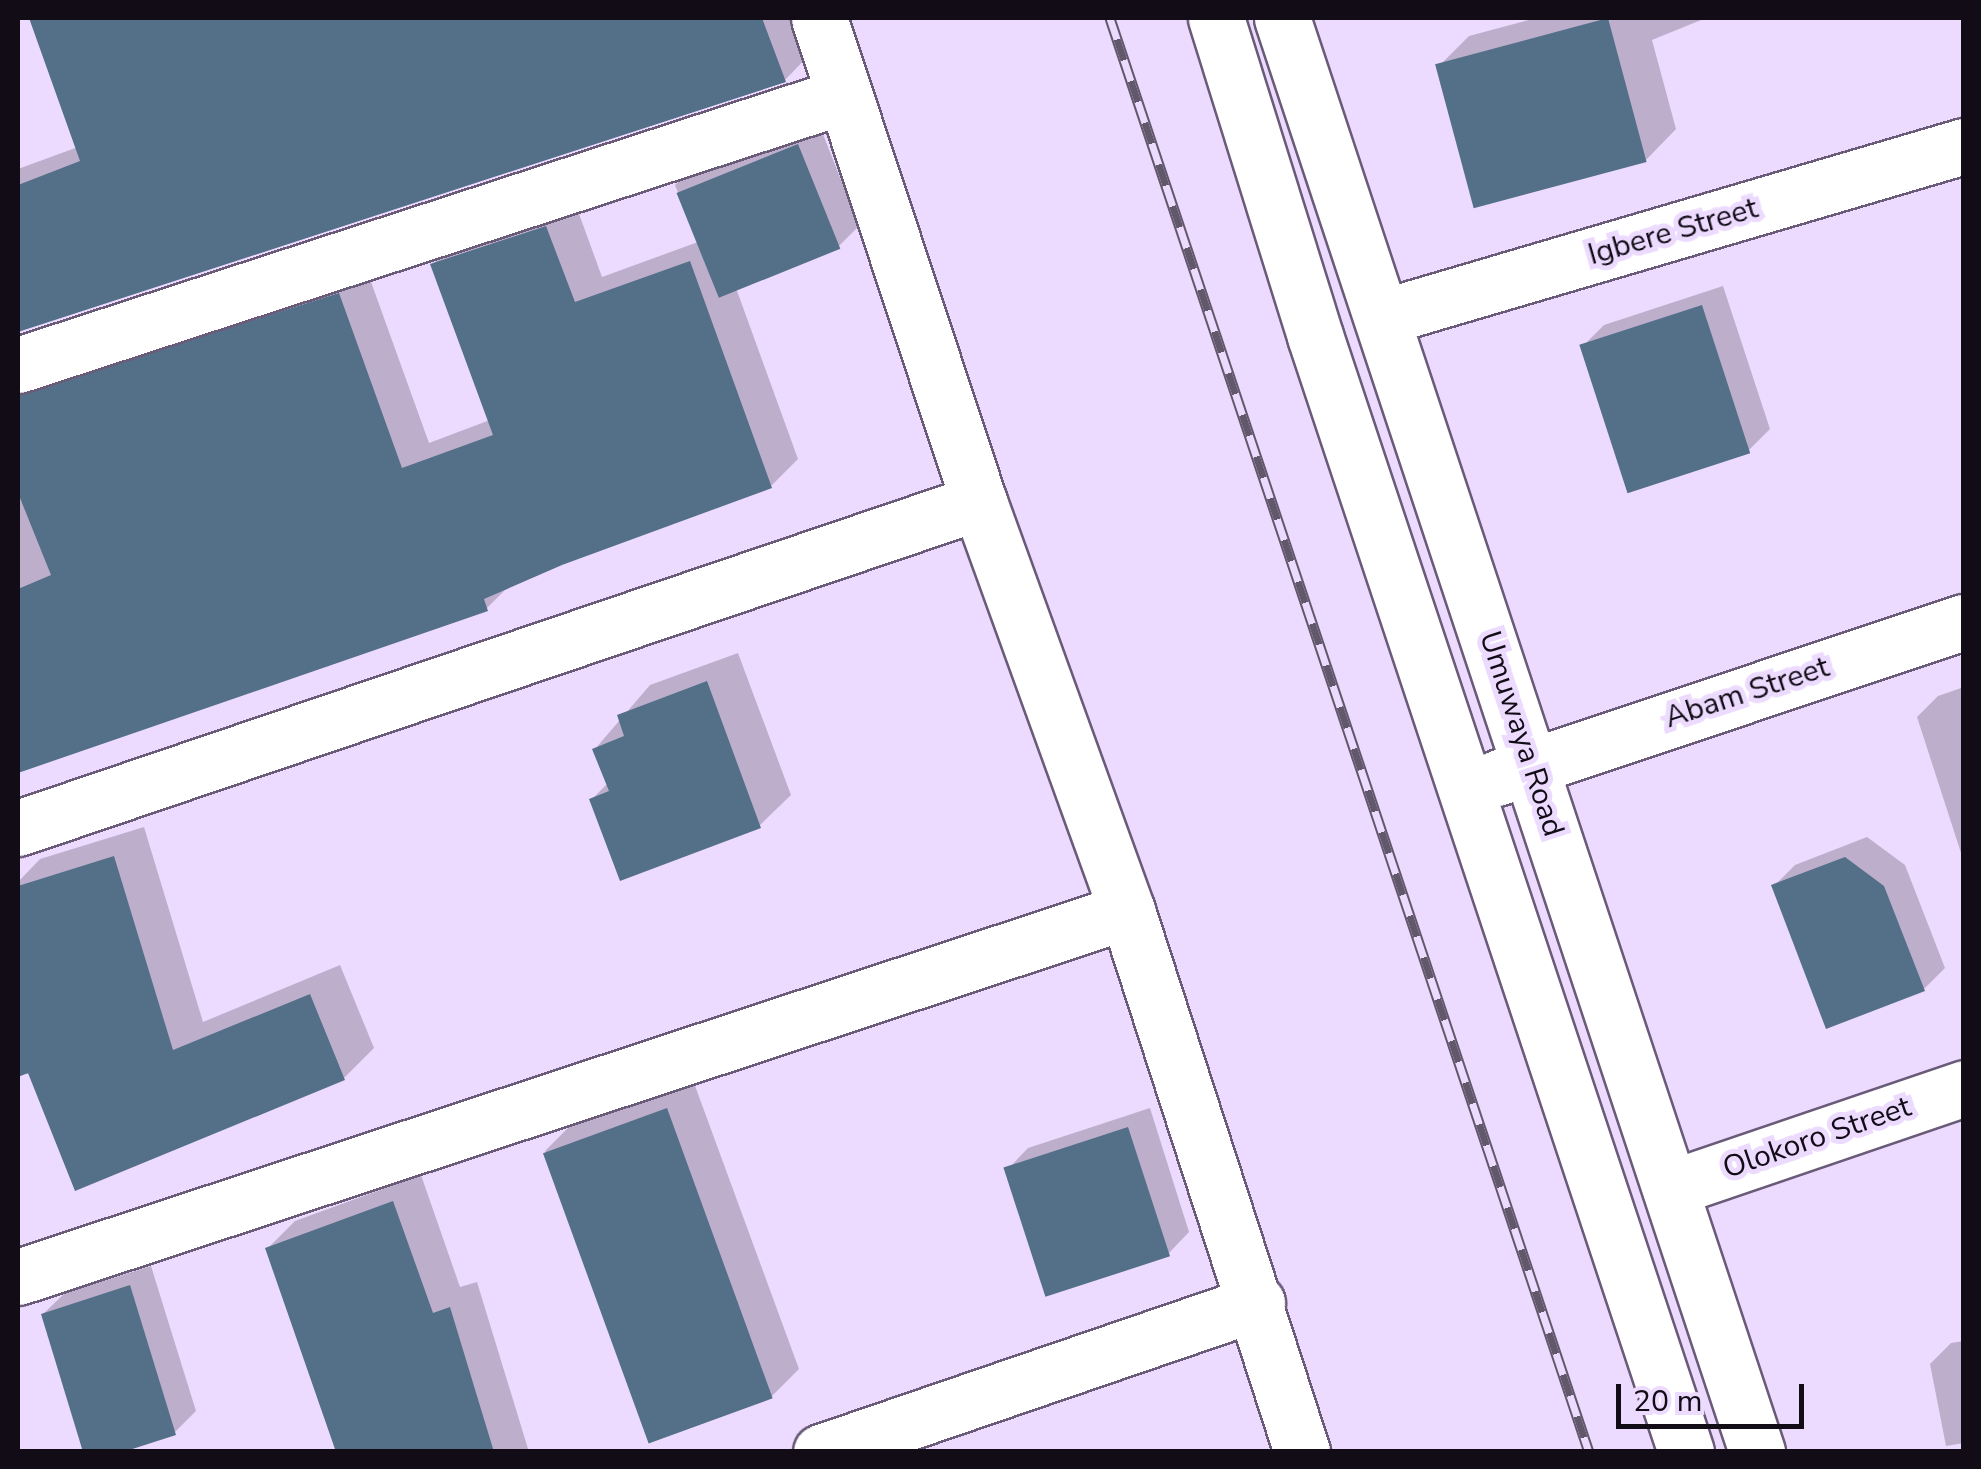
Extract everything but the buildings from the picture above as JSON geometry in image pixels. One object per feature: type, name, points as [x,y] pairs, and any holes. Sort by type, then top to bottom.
[{"type":"street","points":[[819,18],[979,502],[1126,911],[1257,1303],[1302,1452]]},
{"type":"street","points":[[1216,18],[1466,792],[1686,1452]]},
{"type":"street","name":"Umuwaya Road","points":[[1282,18],[1758,1452]]},
{"type":"street","points":[[18,365],[844,96]]},
{"type":"street","name":"Igbere Street","points":[[1383,317],[1964,146]]},
{"type":"street","points":[[18,828],[979,502]]},
{"type":"street","name":"Abam Street","points":[[1466,792],[1531,764],[1964,622]]},
{"type":"street","points":[[18,1277],[1126,911]]},
{"type":"street","name":"Olokoro Street","points":[[1671,1188],[1964,1088]]},
{"type":"street","points":[[821,1452],[1257,1303]]},
{"type":"railway","points":[[1110,18],[1589,1452]]}]
